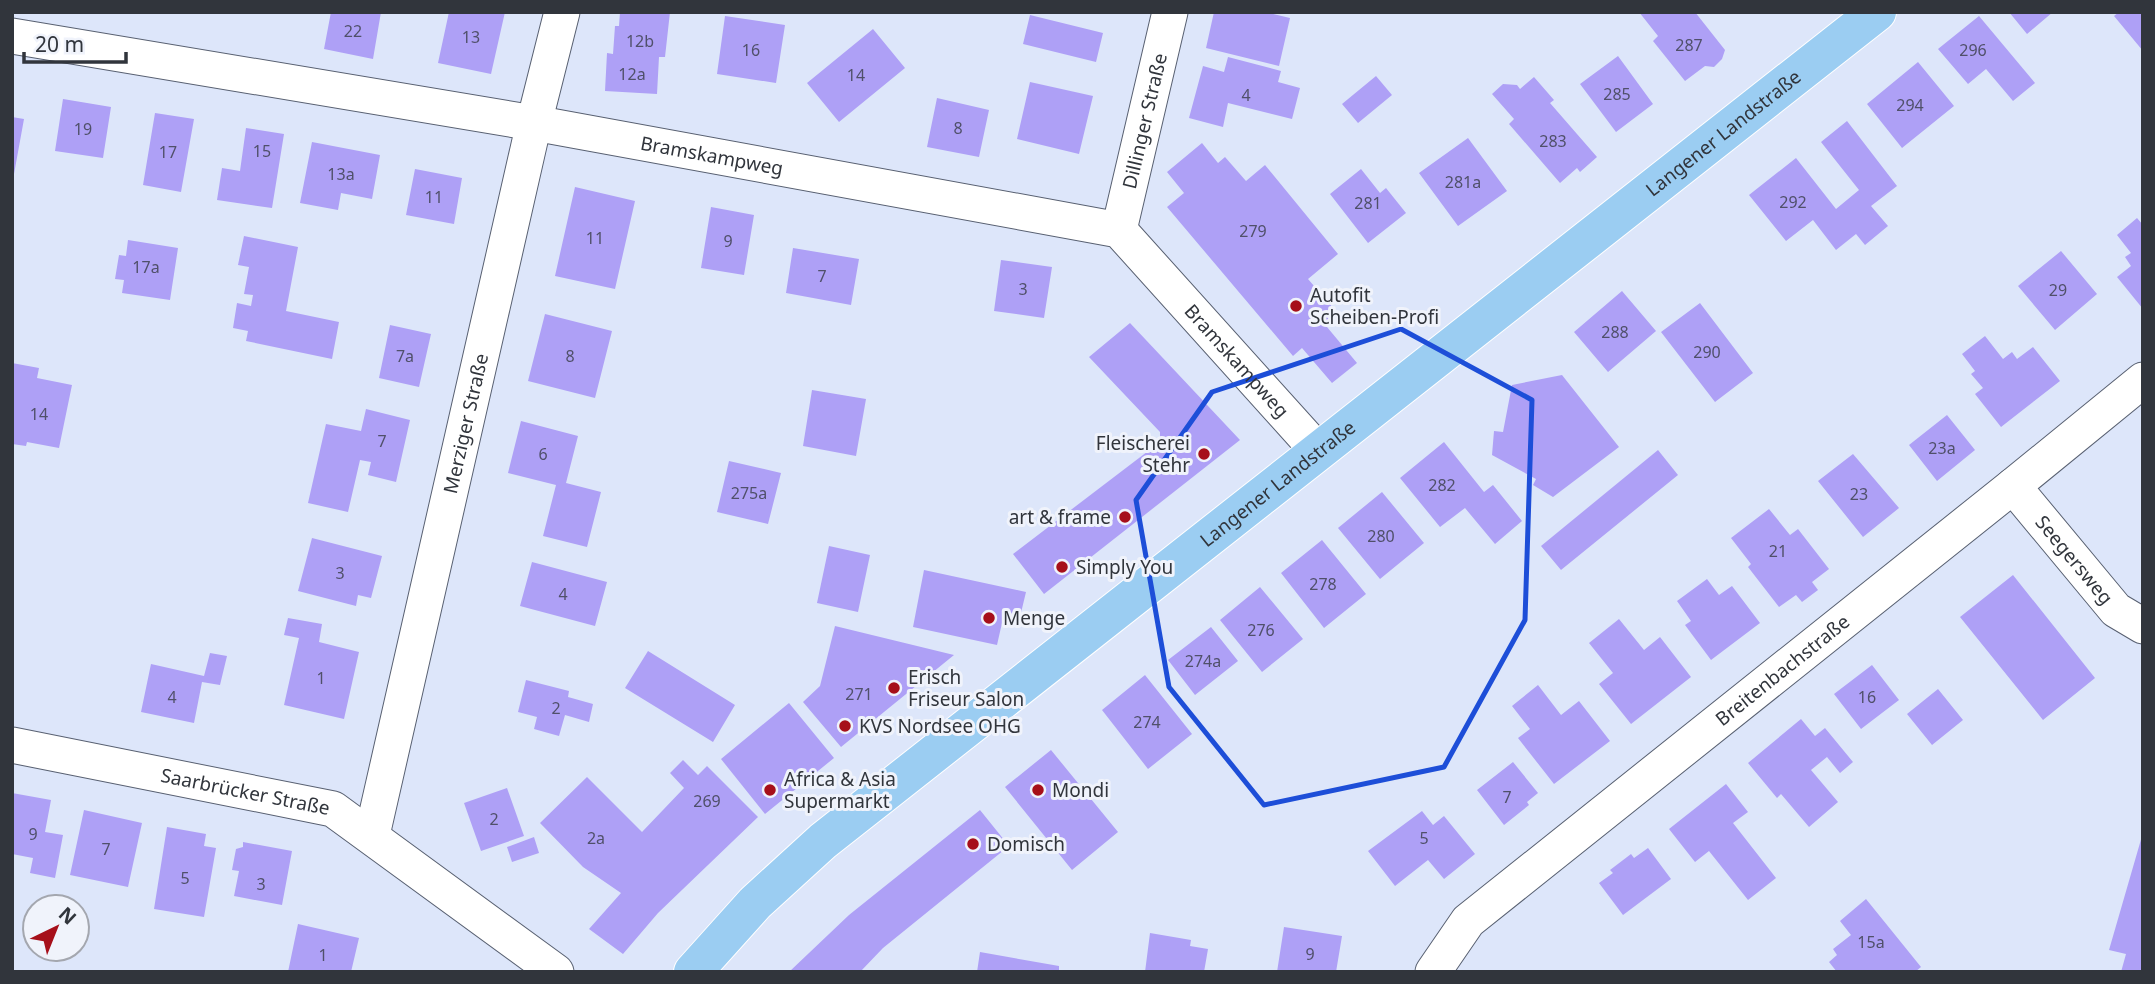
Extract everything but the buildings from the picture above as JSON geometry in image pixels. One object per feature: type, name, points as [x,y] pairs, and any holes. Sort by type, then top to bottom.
[{"type":"main road","name":"Langener Landstraße","points":[[693,972],[755,903],[823,841],[1877,12]]},
{"type":"street","name":"Merziger Straße","points":[[372,835],[534,123],[562,12]]},
{"type":"street","name":"Dillinger Straße","points":[[1119,230],[1170,12]]},
{"type":"street","name":"Bramskampweg","points":[[12,36],[534,123],[1119,230],[1319,452]]},
{"type":"street","name":"Breitenbachstraße","points":[[1433,972],[1468,921],[2143,380]]},
{"type":"street","name":"Seegersweg","points":[[2013,486],[2116,610],[2143,626]]},
{"type":"street","name":"Saarbrücker Straße","points":[[12,745],[333,809],[556,972]]},
{"type":"highlighted area","points":[[1401,329],[1532,400],[1525,620],[1444,767],[1264,805],[1169,687],[1136,500],[1212,392]]},
{"type":"place","name":"Autofit Scheiben-Profi","points":[[1296,306]]},
{"type":"place","name":"Fleischerei Stehr","points":[[1204,454]]},
{"type":"place","name":"art & frame","points":[[1125,517]]},
{"type":"place","name":"Simply You","points":[[1062,567]]},
{"type":"place","name":"Menge","points":[[989,618]]},
{"type":"place","name":"Erisch Friseur Salon","points":[[894,688]]},
{"type":"place","name":"KVS Nordsee OHG","points":[[845,726]]},
{"type":"place","name":"Africa & Asia Supermarkt","points":[[770,790]]},
{"type":"place","name":"Mondi","points":[[1038,790]]},
{"type":"place","name":"Domisch","points":[[973,844]]}]
